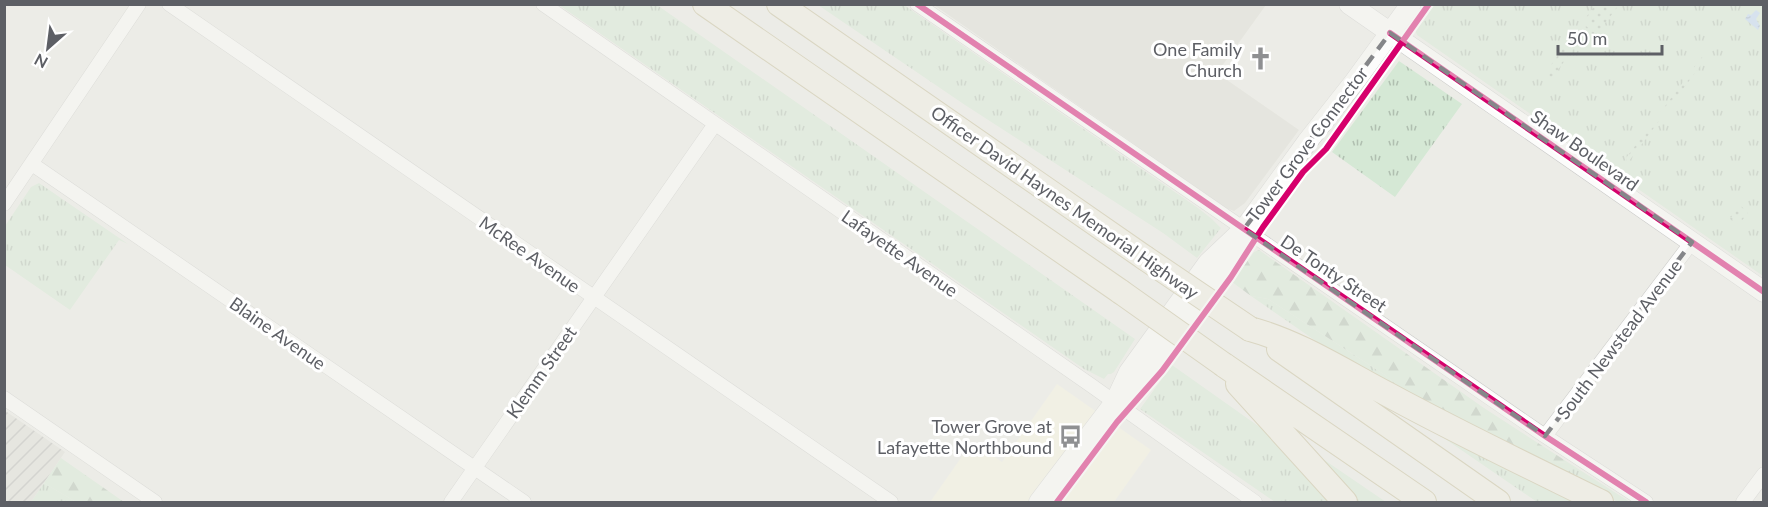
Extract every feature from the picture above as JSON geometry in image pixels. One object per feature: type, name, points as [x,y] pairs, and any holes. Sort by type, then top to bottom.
[{"type":"highway","points":[[705,4],[1424,502]]},
{"type":"highway","name":"Officer David Haynes Memorial Highway","points":[[779,4],[1498,502]]},
{"type":"highway","points":[[1250,329],[1275,336],[1308,350],[1443,424],[1601,502]]},
{"type":"highway","points":[[1224,365],[1256,407],[1345,502]]},
{"type":"street","points":[[4,204],[139,4]]},
{"type":"street","name":"McRee Avenue","points":[[169,4],[891,502]]},
{"type":"street","name":"Lafayette Avenue","points":[[543,4],[1255,502]]},
{"type":"street","name":"De Tonty Street","points":[[917,4],[1545,436],[1646,502]]},
{"type":"street","name":"Shaw Boulevard","points":[[1348,4],[1764,292]]},
{"type":"street","points":[[1039,502],[1115,402],[1129,372],[1208,264],[1244,229],[1411,4]]},
{"type":"street","name":"Klemm Street","points":[[451,502],[715,124]]},
{"type":"street","name":"Blaine Avenue","points":[[32,164],[524,502]]},
{"type":"street","name":"South Newstead Avenue","points":[[1545,436],[1692,242]]},
{"type":"street","points":[[4,398],[155,502]]},
{"type":"street","points":[[1743,502],[1764,474]]},
{"type":"highlighted area","points":[[1390,33],[1692,242],[1545,436],[1244,229]]},
{"type":"shaded area","points":[[934,5],[1266,5],[1217,73],[1299,130],[1245,203],[1234,211],[1226,208]]},
{"type":"shaded area","points":[[1057,384],[1151,450],[1114,502],[930,502],[972,442],[1002,462]]},
{"type":"shaded area","points":[[4,410],[65,452],[31,502],[5,502]]},
{"type":"green space","points":[[1596,4],[1619,5],[1599,31],[1584,20]]},
{"type":"green space","points":[[559,5],[657,5],[1135,339],[1114,372],[1108,374],[1104,379],[1084,369]]},
{"type":"green space","points":[[818,5],[904,5],[1198,208],[1221,228],[1197,258],[1163,233],[965,105]]},
{"type":"green space","points":[[1431,5],[1763,5],[1763,276],[1417,35],[1414,27]]},
{"type":"green space","points":[[1582,23],[1596,34],[1590,43],[1582,37],[1552,78],[1545,73]]},
{"type":"green space","points":[[1702,57],[1704,61],[1627,161],[1626,158]]},
{"type":"green space","points":[[1399,61],[1462,104],[1395,197],[1332,152]]},
{"type":"green space","points":[[39,183],[128,244],[119,240],[70,310],[5,265],[5,226],[31,187]]},
{"type":"green space","points":[[1740,205],[1748,213],[1739,224],[1730,219]]},
{"type":"green space","points":[[1259,250],[1484,408],[1569,463],[1539,461],[1417,402],[1385,375],[1268,299],[1251,296],[1232,282],[1254,252]]},
{"type":"green space","points":[[1251,296],[1268,299],[1385,375],[1417,402],[1349,364]]},
{"type":"green space","points":[[1172,365],[1271,435],[1334,502],[1275,502],[1140,409]]},
{"type":"green space","points":[[1435,432],[1586,502],[1537,502]]},
{"type":"green space","points":[[1320,457],[1386,502],[1356,502]]},
{"type":"green space","points":[[61,458],[124,502],[76,502],[44,483]]},
{"type":"green space","points":[[1539,461],[1569,463],[1630,502],[1618,502]]},
{"type":"green space","points":[[44,483],[76,502],[31,502]]},
{"type":"water","points":[[1756,10],[1760,13],[1756,19],[1760,26],[1758,30],[1745,19],[1748,14],[1751,15]]},
{"type":"cycle path","name":"Tower Grove Connector","points":[[917,4],[1545,436],[1646,502]]},
{"type":"cycle path","name":"Tower Grove Connector","points":[[1057,502],[1117,422],[1162,371],[1231,277],[1263,227],[1303,172],[1326,149],[1429,4]]},
{"type":"cycle path","points":[[1390,33],[1764,292]]},
{"type":"place","name":"One Family Church","points":[[1260,59]]},
{"type":"place","name":"Tower Grove at Lafayette Northbound","points":[[1070,436]]}]
